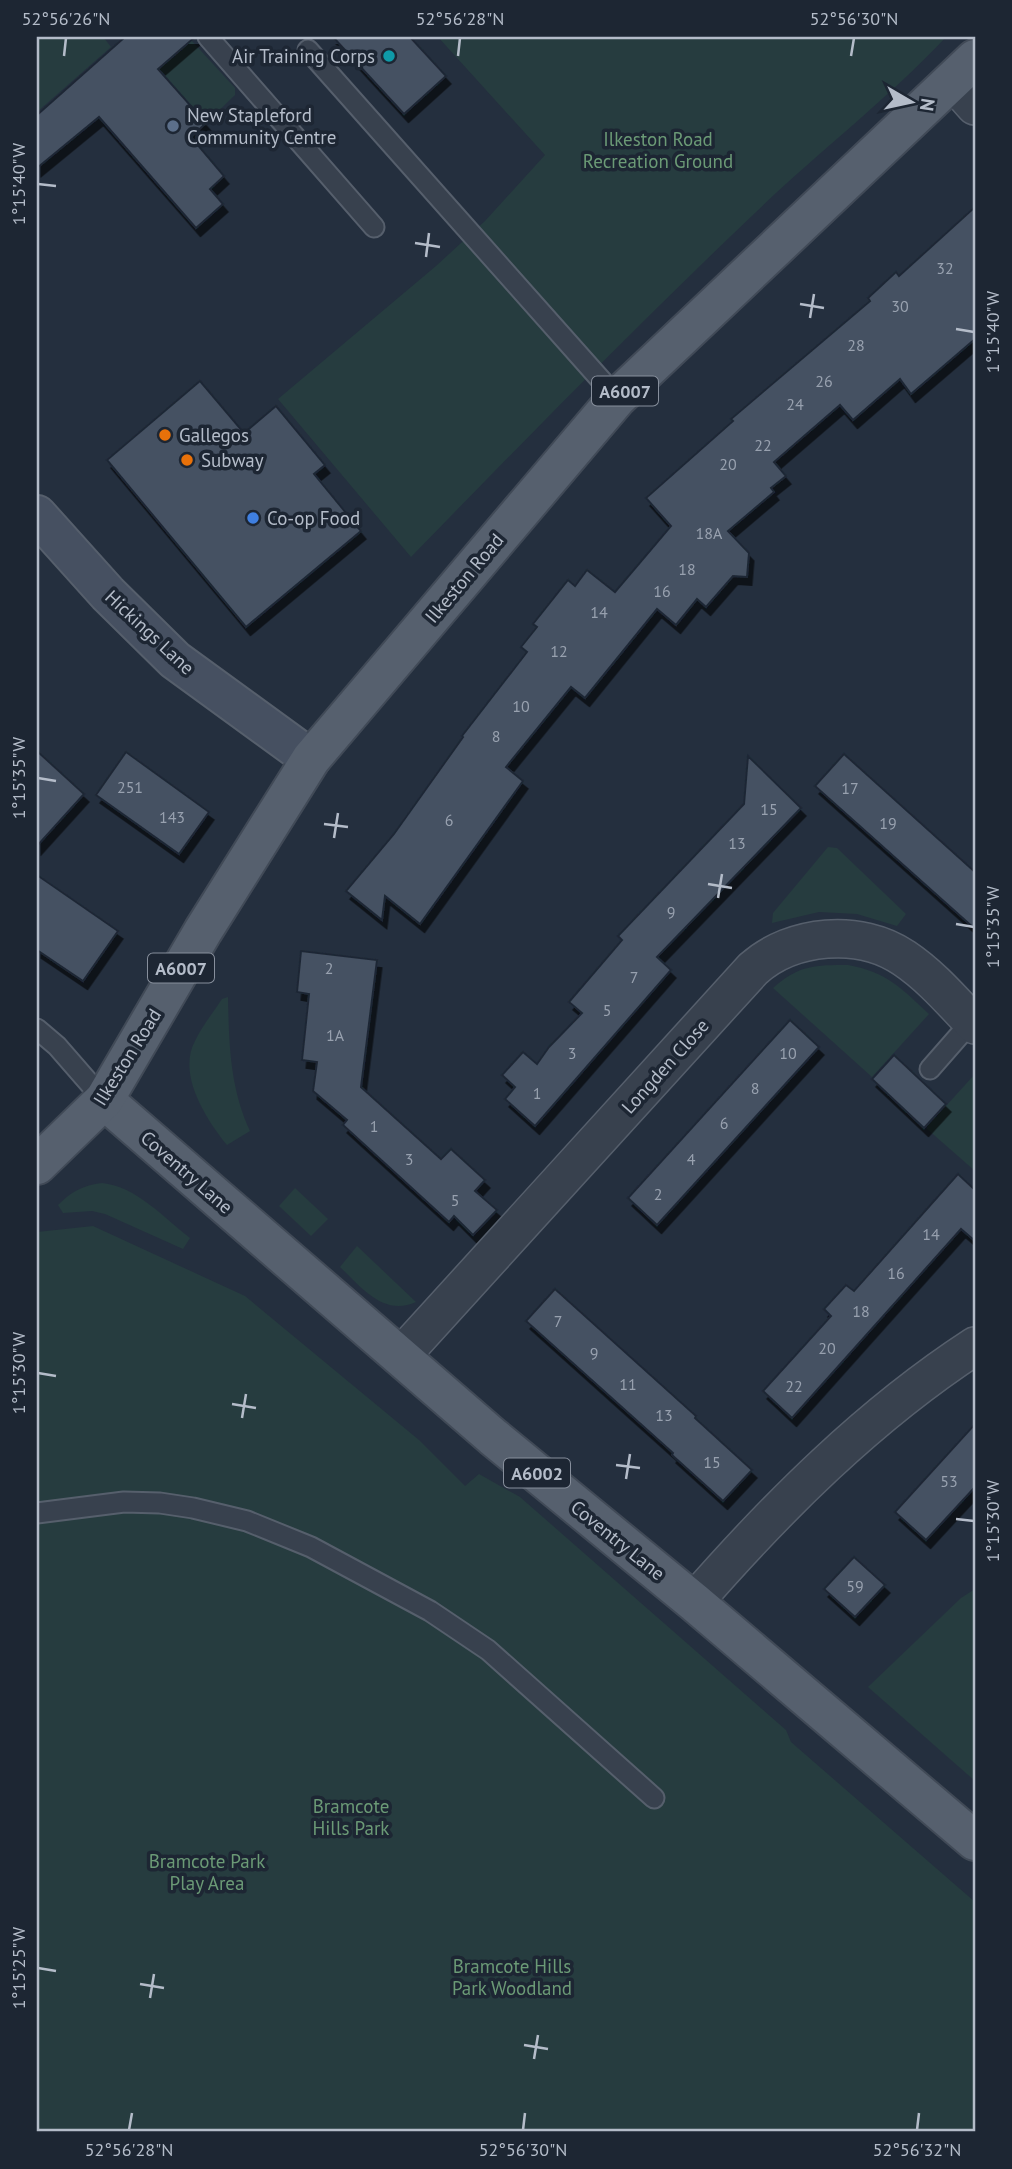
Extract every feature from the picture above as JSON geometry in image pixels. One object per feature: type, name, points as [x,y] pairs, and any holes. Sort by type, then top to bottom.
[{"type":"main road","name":"Ilkeston Road","points":[[37,1165],[104,1100],[203,930],[311,759],[617,398],[968,82]]},
{"type":"main road","name":"Hickings Lane","points":[[37,515],[108,594],[175,660],[311,759]]},
{"type":"main road","name":"Coventry Lane","points":[[104,1100],[493,1437],[694,1602],[975,1841]]},
{"type":"street","name":"Longden Close","points":[[401,1356],[763,960],[796,944],[840,939],[864,942],[902,956],[921,971],[973,1023]]},
{"type":"street","points":[[694,1602],[736,1554],[846,1446],[897,1401],[975,1346]]},
{"type":"lane","points":[[208,37],[374,227]]},
{"type":"lane","points":[[308,50],[617,398]]},
{"type":"lane","points":[[930,1069],[973,1023]]},
{"type":"lane","points":[[37,1028],[58,1046],[104,1100]]},
{"type":"lane","points":[[37,1513],[124,1502],[160,1503],[247,1521],[311,1547],[430,1611],[488,1650],[654,1798]]},
{"type":"green space","points":[[37,37],[105,37],[111,47],[37,112]]},
{"type":"green space","name":"Ilkeston Road Recreation Ground","points":[[438,37],[946,37],[900,83],[711,255],[411,557],[278,399],[436,266],[485,221],[545,155]]},
{"type":"green space","points":[[191,40],[235,88],[235,95],[206,123],[183,98],[145,80]]},
{"type":"green space","points":[[828,847],[837,848],[906,914],[897,926],[857,914],[819,912],[772,923],[773,913]]},
{"type":"green space","points":[[848,965],[883,977],[929,1014],[872,1077],[773,988],[782,980],[808,968]]},
{"type":"green space","points":[[228,997],[230,1049],[235,1082],[238,1099],[250,1131],[227,1145],[196,1096],[189,1068],[190,1054],[198,1035],[222,999]]},
{"type":"green space","points":[[975,1074],[975,1171],[926,1128]]},
{"type":"green space","points":[[102,1183],[114,1185],[138,1196],[160,1213],[190,1238],[183,1249],[105,1214],[92,1211],[63,1213],[58,1205],[68,1196],[83,1187]]},
{"type":"green space","points":[[295,1188],[328,1219],[311,1236],[279,1206]]},
{"type":"green space","name":"Bramcote Hills Park","points":[[93,1226],[245,1296],[419,1440],[465,1486],[479,1474],[520,1497],[786,1730],[791,1742],[975,1902],[975,2132],[37,2132],[37,1232]]},
{"type":"green space","points":[[357,1246],[416,1302],[404,1306],[383,1303],[356,1283],[340,1267]]},
{"type":"green space","points":[[975,1589],[975,1781],[868,1687],[961,1598]]},
{"type":"building","points":[[125,37],[195,37],[158,69],[206,123],[191,137],[224,176],[210,189],[223,204],[196,228],[99,117],[37,168],[37,115]]},
{"type":"building","name":"Air Training Corps","points":[[333,37],[410,37],[446,76],[404,114]]},
{"type":"building","points":[[975,207],[975,339],[911,394],[900,379],[853,420],[840,405],[774,462],[786,476],[771,488],[774,492],[728,531],[749,553],[747,577],[733,576],[706,607],[697,599],[676,625],[657,609],[585,698],[571,687],[506,767],[523,781],[420,924],[385,896],[382,920],[346,891],[394,834],[462,736],[527,652],[521,647],[537,627],[533,624],[568,580],[575,586],[587,570],[615,592],[671,526],[646,498],[733,421],[731,419],[870,301],[868,298],[896,272],[899,276]]},
{"type":"building","name":"Co-op Food","points":[[200,381],[244,433],[276,406],[325,465],[314,474],[361,531],[246,627],[107,460]]},
{"type":"building","points":[[37,751],[84,794],[37,846]]},
{"type":"building","points":[[126,752],[209,812],[179,854],[96,795]]},
{"type":"building","points":[[844,754],[975,872],[975,929],[815,786]]},
{"type":"building","points":[[748,756],[801,808],[657,957],[671,970],[535,1126],[505,1099],[515,1087],[502,1075],[523,1052],[537,1064],[549,1047],[582,1013],[569,1002],[622,940],[618,936],[744,804]]},
{"type":"building","points":[[37,875],[118,931],[83,981],[37,950]]},
{"type":"building","points":[[301,951],[377,960],[361,1087],[441,1159],[451,1149],[485,1180],[475,1191],[497,1210],[473,1235],[454,1216],[449,1222],[343,1125],[347,1120],[313,1091],[317,1062],[302,1060],[309,994],[297,992]]},
{"type":"building","points":[[790,1020],[819,1047],[657,1225],[628,1198]]},
{"type":"building","points":[[894,1055],[946,1104],[924,1128],[872,1079]]},
{"type":"building","points":[[958,1174],[975,1190],[975,1241],[961,1229],[792,1418],[763,1391],[831,1316],[824,1309],[846,1285],[854,1291]]},
{"type":"building","points":[[555,1289],[752,1470],[723,1501],[526,1321]]},
{"type":"building","points":[[975,1424],[975,1487],[926,1540],[895,1512]]},
{"type":"building","points":[[854,1557],[885,1585],[855,1617],[824,1589]]},
{"type":"place","name":"Air Training Corps","points":[[389,56]]},
{"type":"place","name":"New Stapleford Community Centre","points":[[173,126]]},
{"type":"place","name":"Gallegos","points":[[165,435]]},
{"type":"place","name":"Subway","points":[[187,460]]},
{"type":"place","name":"Co-op Food","points":[[253,518]]},
{"type":"park label","name":"Bramcote Park Play Area","points":[[207,1872]]},
{"type":"park label","name":"Bramcote Hills Park Woodland","points":[[512,1977]]}]
